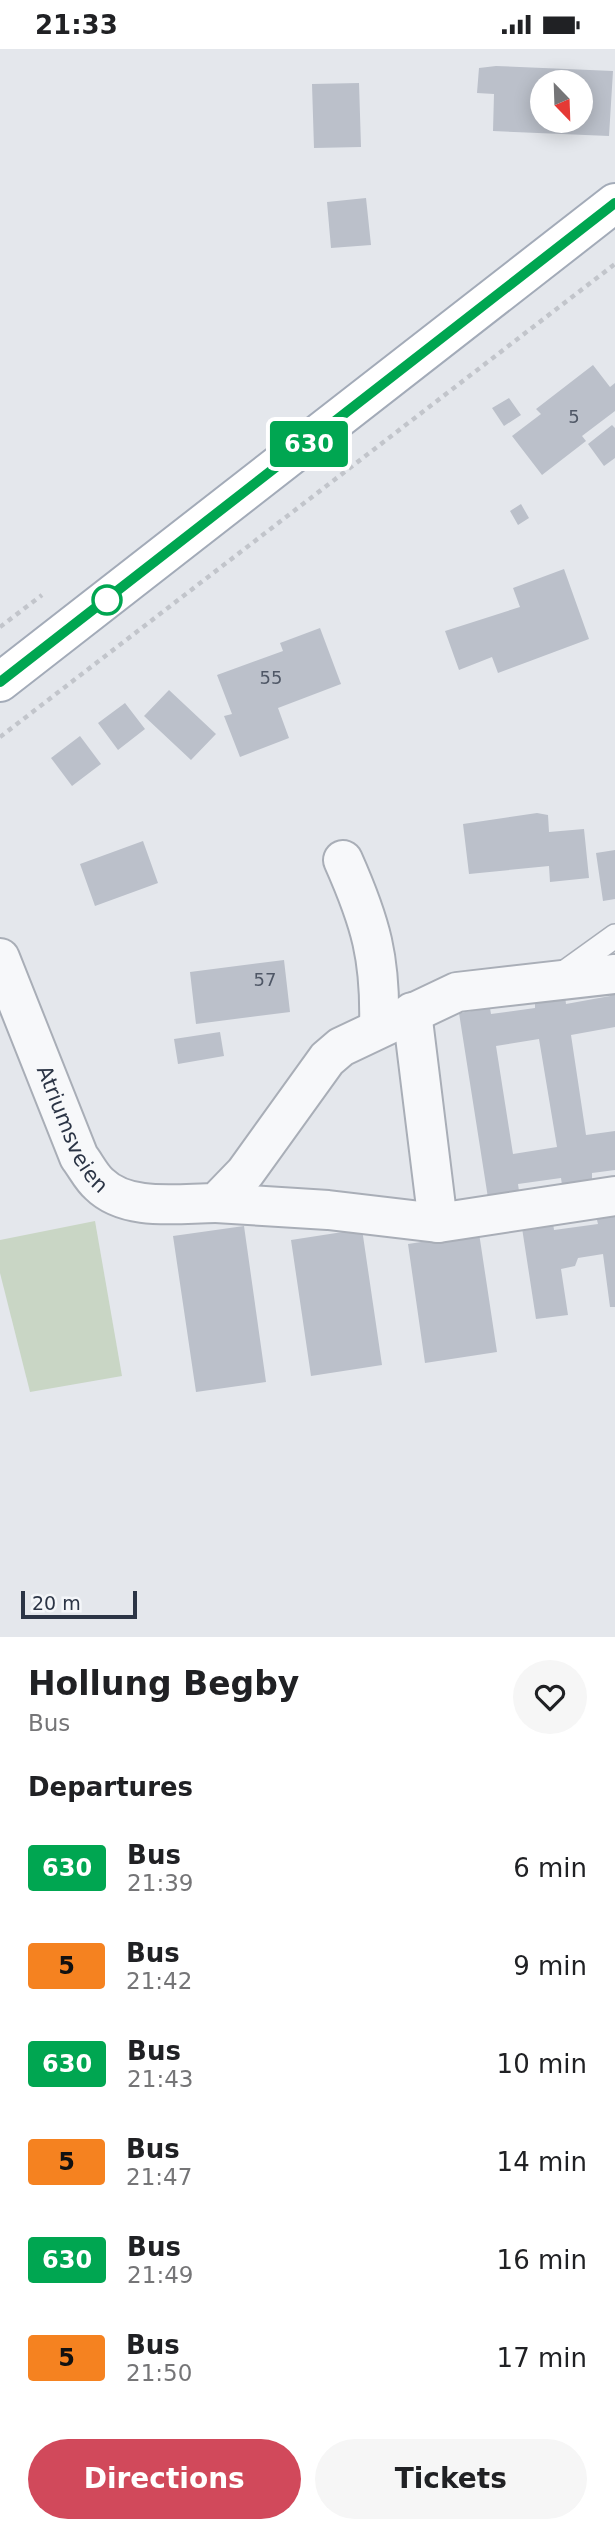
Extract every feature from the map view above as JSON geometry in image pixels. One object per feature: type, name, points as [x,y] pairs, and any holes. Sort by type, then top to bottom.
[{"type":"main road","points":[[0,682],[615,203]]},
{"type":"street","points":[[343,860],[364,907],[380,977],[395,1020],[438,1223]]},
{"type":"street","name":"Atriumsveien","points":[[0,958],[79,1157],[99,1185],[130,1202],[216,1203],[328,1210],[438,1223],[615,1196]]},
{"type":"street","points":[[216,1203],[245,1173],[327,1059],[341,1047],[457,992],[550,984],[615,974]]},
{"type":"lane","points":[[550,984],[615,936]]},
{"type":"path","points":[[0,737],[615,264]]},
{"type":"path","points":[[0,627],[42,595]]},
{"type":"green space","points":[[95,1221],[122,1376],[30,1392],[0,1273],[0,1240]]},
{"type":"building","points":[[496,66],[590,70],[530,70],[530,133],[493,131],[494,94],[477,93],[479,68]]},
{"type":"building","points":[[593,70],[613,71],[609,136],[539,133],[593,133]]},
{"type":"building","points":[[359,83],[361,147],[314,148],[312,84]]},
{"type":"building","points":[[366,198],[371,245],[331,248],[327,202]]},
{"type":"building","points":[[593,365],[610,387],[615,383],[615,411],[582,436],[586,441],[542,475],[512,436],[541,414],[536,409]]},
{"type":"building","points":[[509,398],[521,415],[504,426],[492,408]]},
{"type":"building","points":[[612,425],[615,428],[615,458],[604,466],[588,444]]},
{"type":"building","points":[[521,504],[529,518],[518,525],[510,511]]},
{"type":"building","points":[[564,569],[589,639],[498,673],[492,657],[459,670],[445,631],[520,607],[513,588]]},
{"type":"building","points":[[320,628],[341,684],[278,708],[289,738],[240,757],[224,716],[232,714],[217,675],[283,651],[280,643]]},
{"type":"building","points":[[169,690],[216,734],[191,760],[144,716]]},
{"type":"building","points":[[125,703],[145,729],[118,750],[98,723]]},
{"type":"building","points":[[80,736],[101,764],[72,786],[51,758]]},
{"type":"building","points":[[537,813],[548,815],[549,832],[584,829],[589,878],[550,882],[549,866],[469,874],[463,824]]},
{"type":"building","points":[[143,841],[158,883],[95,906],[80,864]]},
{"type":"building","points":[[615,850],[615,899],[603,901],[596,853]]},
{"type":"building","points":[[284,960],[290,1012],[196,1024],[190,972]]},
{"type":"building","points":[[615,989],[615,1027],[571,1035],[586,1135],[615,1131],[615,1170],[592,1173],[592,1179],[587,1182],[562,1185],[561,1178],[518,1184],[519,1191],[488,1198],[459,1013],[490,1008],[491,1014],[535,1008],[535,1002],[565,996],[566,1004],[610,996],[609,990]],"holes":[[[539,1039],[557,1147],[513,1154],[496,1046]]]},
{"type":"building","points":[[220,1032],[224,1056],[178,1064],[174,1039]]},
{"type":"building","points":[[615,1214],[615,1307],[610,1307],[603,1254],[578,1258],[575,1266],[561,1269],[568,1315],[536,1319],[522,1228],[553,1223],[554,1230],[598,1224],[596,1216]]},
{"type":"building","points":[[244,1226],[266,1382],[196,1392],[173,1236]]},
{"type":"building","points":[[362,1229],[382,1365],[311,1376],[291,1240]]},
{"type":"building","points":[[479,1233],[497,1352],[425,1363],[408,1244]]},
{"type":"bus line","name":"630","points":[[0,682],[615,203]]}]
